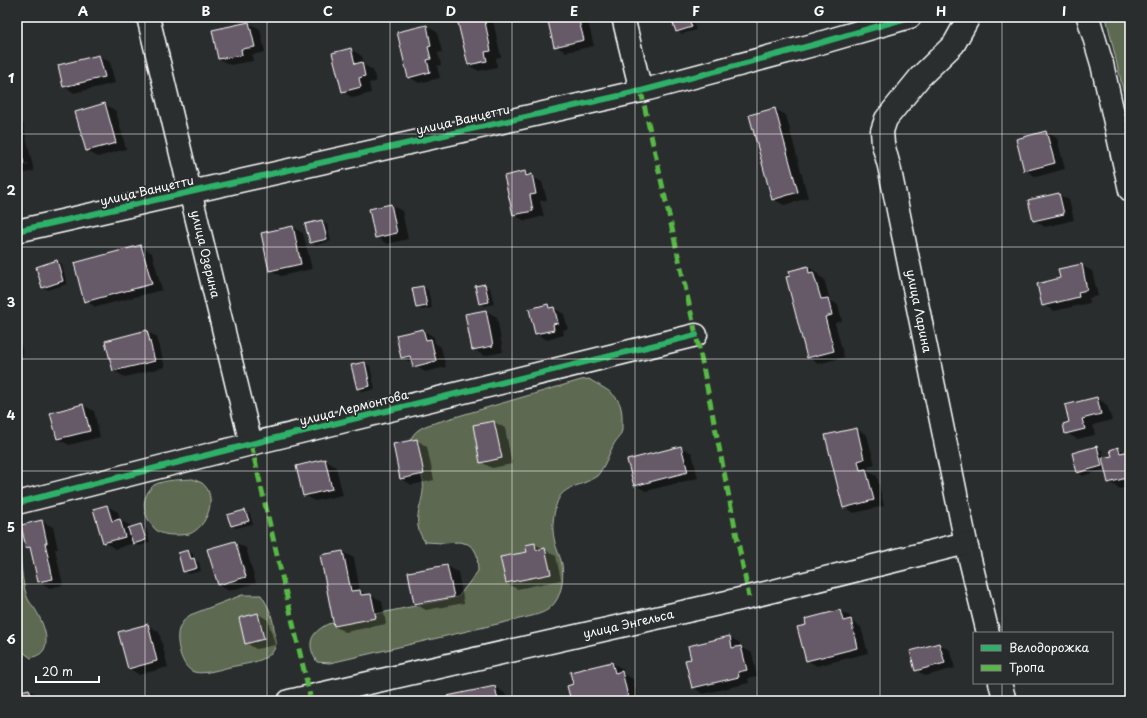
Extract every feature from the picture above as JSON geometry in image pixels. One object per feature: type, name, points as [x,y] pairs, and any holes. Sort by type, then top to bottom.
[{"type":"street","name":"улица Озерина","points":[[148,17],[251,444]]},
{"type":"street","points":[[623,17],[641,91]]},
{"type":"street","name":"улица Ванцетти","points":[[17,231],[641,91],[813,45],[910,17]]},
{"type":"street","name":"улица Ларина","points":[[969,17],[954,44],[920,77],[886,119],[882,131],[883,144],[889,166],[966,543],[988,632]]},
{"type":"street","points":[[1088,17],[1102,64],[1130,190]]},
{"type":"street","name":"улица Лермонтова","points":[[17,503],[696,335]]},
{"type":"street","name":"улица Энгельса","points":[[289,701],[749,597],[966,543]]},
{"type":"street","points":[[1000,684],[1005,701]]},
{"type":"green space","points":[[1106,17],[1130,17],[1130,120]]},
{"type":"green space","points":[[589,379],[608,391],[617,399],[622,412],[622,430],[604,466],[597,476],[570,488],[562,494],[557,503],[553,531],[555,545],[562,564],[563,575],[560,593],[555,603],[545,612],[532,616],[330,663],[317,662],[311,644],[314,635],[322,627],[328,624],[458,597],[478,571],[477,555],[474,549],[468,544],[459,542],[425,542],[420,534],[418,519],[423,480],[410,447],[411,438],[414,434],[421,428],[429,425],[581,380]]},
{"type":"green space","points":[[193,479],[202,483],[210,496],[209,511],[206,519],[195,531],[185,535],[167,534],[156,530],[149,522],[144,507],[144,502],[149,491],[154,485],[163,482]]},
{"type":"green space","points":[[17,535],[25,590],[28,599],[41,619],[46,639],[44,650],[40,654],[31,658],[17,646]]},
{"type":"green space","points":[[242,595],[261,595],[266,603],[275,634],[276,644],[274,650],[270,655],[250,663],[198,673],[189,669],[182,660],[178,640],[179,629],[182,623],[190,615]]},
{"type":"building","points":[[466,17],[484,17],[491,51],[485,52],[487,61],[468,65],[457,19]]},
{"type":"building","points":[[547,17],[578,17],[584,40],[554,47]]},
{"type":"building","points":[[671,17],[688,17],[692,27],[676,32]]},
{"type":"building","points":[[249,22],[255,47],[241,49],[242,55],[218,59],[212,30]]},
{"type":"building","points":[[427,25],[431,46],[428,47],[431,59],[427,60],[430,72],[408,78],[397,32]]},
{"type":"building","points":[[351,48],[355,64],[362,62],[365,76],[359,78],[361,87],[342,92],[332,53]]},
{"type":"building","points":[[99,55],[105,77],[63,87],[58,65]]},
{"type":"building","points":[[105,103],[116,143],[86,151],[75,112]]},
{"type":"building","points":[[775,108],[798,192],[772,200],[749,115]]},
{"type":"building","points":[[1046,131],[1055,163],[1024,171],[1016,139]]},
{"type":"building","points":[[17,134],[24,165],[17,166]]},
{"type":"building","points":[[525,171],[526,176],[532,174],[536,194],[530,195],[533,211],[513,215],[504,176]]},
{"type":"building","points":[[1059,193],[1064,214],[1033,221],[1028,200]]},
{"type":"building","points":[[391,204],[397,233],[375,238],[369,209]]},
{"type":"building","points":[[322,220],[327,239],[310,243],[305,224]]},
{"type":"building","points":[[293,226],[301,264],[269,271],[261,233]]},
{"type":"building","points":[[141,245],[152,284],[84,302],[74,263]]},
{"type":"building","points":[[57,260],[63,281],[42,288],[36,267]]},
{"type":"building","points":[[1082,264],[1087,290],[1078,292],[1079,297],[1042,306],[1037,284],[1060,278],[1058,269]]},
{"type":"building","points":[[808,266],[809,273],[813,272],[821,299],[828,298],[832,315],[825,317],[834,351],[807,358],[786,277],[790,276],[789,271]]},
{"type":"building","points":[[485,284],[489,302],[479,304],[475,286]]},
{"type":"building","points":[[423,286],[427,306],[416,308],[412,288]]},
{"type":"building","points":[[548,304],[549,308],[554,307],[558,323],[553,324],[554,330],[535,334],[529,309]]},
{"type":"building","points":[[486,310],[493,346],[472,350],[465,314]]},
{"type":"building","points":[[423,329],[426,340],[431,339],[436,361],[413,367],[410,356],[401,358],[396,335]]},
{"type":"building","points":[[147,330],[155,361],[113,371],[105,341]]},
{"type":"building","points":[[365,362],[370,386],[357,389],[351,365]]},
{"type":"building","points":[[1097,397],[1101,414],[1082,419],[1085,429],[1065,434],[1063,424],[1069,422],[1065,405]]},
{"type":"building","points":[[83,404],[90,431],[57,439],[50,413]]},
{"type":"building","points":[[494,421],[502,458],[480,463],[473,425]]},
{"type":"building","points":[[857,428],[864,459],[858,461],[860,470],[866,469],[874,500],[843,508],[825,435]]},
{"type":"building","points":[[417,439],[424,474],[400,479],[393,444]]},
{"type":"building","points":[[681,446],[688,472],[634,486],[627,460]]},
{"type":"building","points":[[1097,446],[1102,466],[1077,473],[1072,453]]},
{"type":"building","points":[[1118,447],[1120,453],[1130,451],[1130,477],[1108,483],[1102,458],[1112,456],[1110,450]]},
{"type":"building","points":[[325,459],[332,489],[303,496],[296,466]]},
{"type":"building","points":[[107,505],[112,521],[120,519],[125,537],[103,543],[93,509]]},
{"type":"building","points":[[245,510],[249,521],[231,526],[227,515]]},
{"type":"building","points":[[42,520],[47,543],[45,543],[53,579],[38,582],[30,547],[26,548],[21,525]]},
{"type":"building","points":[[141,524],[146,540],[133,544],[128,528]]},
{"type":"building","points":[[235,541],[246,577],[218,585],[207,549]]},
{"type":"building","points":[[535,543],[536,550],[545,548],[551,574],[506,583],[500,557],[527,552],[525,545]]},
{"type":"building","points":[[188,550],[191,559],[194,558],[197,568],[183,572],[178,553]]},
{"type":"building","points":[[343,551],[351,591],[360,590],[361,595],[371,594],[376,618],[334,626],[320,555]]},
{"type":"building","points":[[447,565],[454,597],[414,604],[408,572]]},
{"type":"building","points":[[840,610],[843,621],[851,619],[857,648],[806,661],[797,627],[806,625],[805,619]]},
{"type":"building","points":[[258,613],[264,639],[245,644],[239,618]]},
{"type":"building","points":[[148,624],[157,661],[128,669],[118,632]]},
{"type":"building","points":[[730,636],[732,648],[741,646],[747,670],[738,672],[739,677],[692,688],[685,660],[691,659],[688,646]]},
{"type":"building","points":[[939,643],[945,663],[915,671],[910,651]]},
{"type":"building","points":[[612,662],[615,673],[622,671],[628,697],[620,699],[621,701],[571,701],[567,686],[573,684],[570,672]]},
{"type":"building","points":[[495,686],[498,701],[448,701],[447,696]]},
{"type":"building","points":[[29,689],[33,701],[19,701],[17,692]]},
{"type":"marked path","points":[[641,91],[701,357],[749,597]]},
{"type":"marked path","points":[[251,444],[310,696]]},
{"type":"cycle path","points":[[17,231],[641,91],[813,45],[910,17]]},
{"type":"cycle path","points":[[17,503],[696,335]]}]
